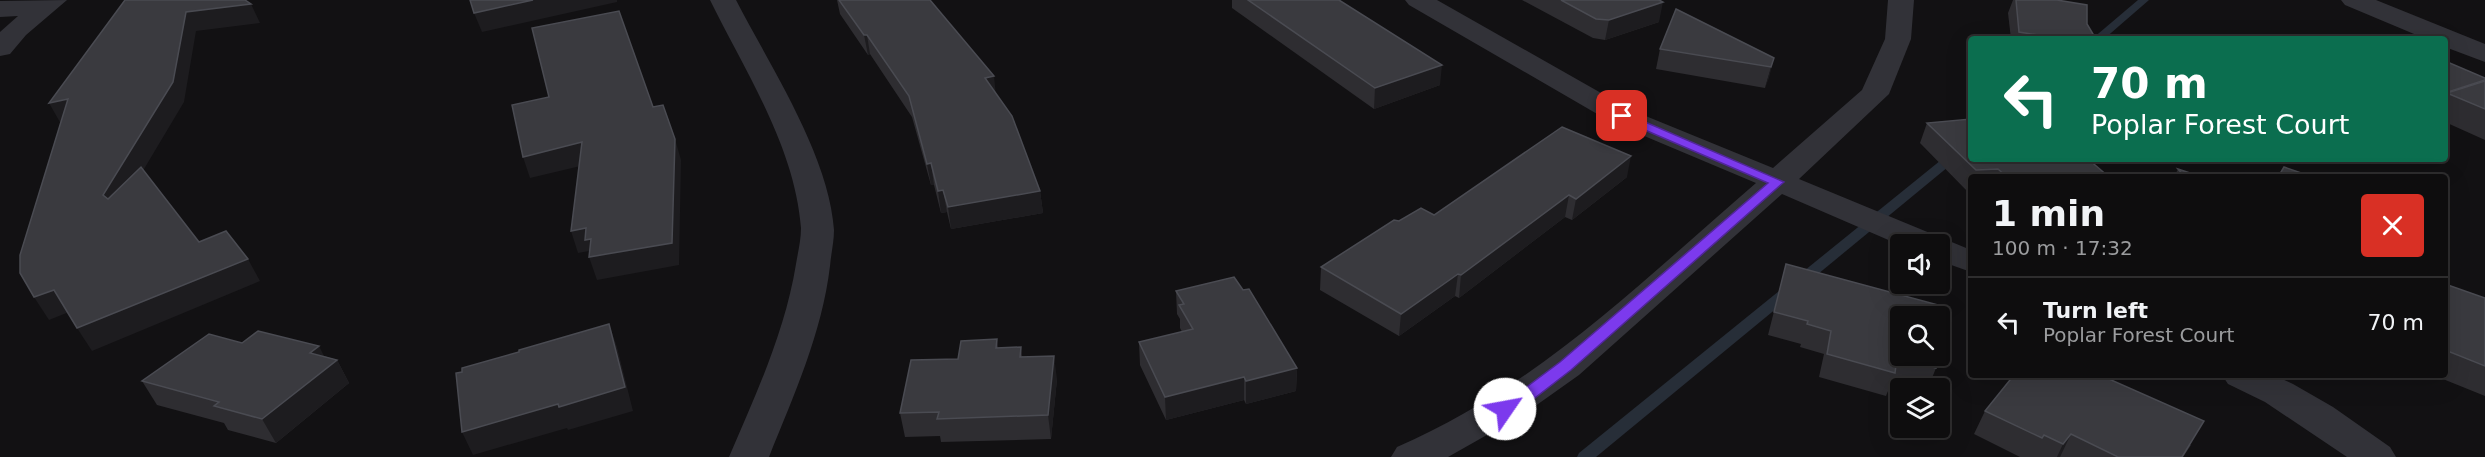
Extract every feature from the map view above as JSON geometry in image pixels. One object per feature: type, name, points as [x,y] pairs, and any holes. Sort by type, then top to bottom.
[{"type":"street","points":[[723,0],[798,149],[818,228],[811,292],[799,332],[749,457]]},
{"type":"street","points":[[1418,0],[1622,116],[1904,234]]},
{"type":"street","points":[[1411,457],[1473,428],[1521,400],[1566,366],[1875,94],[1898,39],[1901,0]]},
{"type":"street","points":[[2354,0],[2441,36]]},
{"type":"street","points":[[0,9],[50,3]]},
{"type":"street","points":[[0,48],[17,29],[50,3]]},
{"type":"street","points":[[2448,39],[2485,54]]},
{"type":"street","points":[[1950,253],[1968,261]]},
{"type":"street","points":[[2247,378],[2279,393],[2319,417],[2376,457]]},
{"type":"building","points":[[125,0],[245,0],[251,4],[186,12],[173,82],[103,195],[108,199],[141,167],[199,242],[226,231],[248,259],[77,328],[54,290],[34,297],[20,273],[20,255],[68,99],[49,103]]},
{"type":"building","points":[[470,0],[533,0],[474,13]]},
{"type":"building","points":[[839,0],[930,0],[994,76],[985,78],[1012,116],[1040,191],[948,207],[943,190],[938,191],[931,163],[927,164],[909,96],[867,35],[864,35]]},
{"type":"building","points":[[1248,0],[1339,0],[1442,65],[1375,88]]},
{"type":"building","points":[[1561,0],[1659,0],[1663,2],[1609,20],[1596,19]]},
{"type":"building","points":[[2016,0],[2057,0],[2087,5],[2087,24],[2094,36],[2044,36],[2019,32]]},
{"type":"building","points":[[1676,9],[1774,58],[1771,67],[1660,49]]},
{"type":"building","points":[[619,11],[653,107],[663,105],[675,139],[672,243],[589,257],[591,239],[585,240],[586,228],[571,231],[582,142],[523,157],[512,105],[549,97],[532,28]]},
{"type":"building","points":[[2448,62],[2485,78],[2485,80],[2448,92]]},
{"type":"building","points":[[2485,81],[2485,109],[2448,93]]},
{"type":"building","points":[[1968,119],[1968,162],[2092,162],[2106,174],[2004,174],[1998,169],[1976,170],[1927,123]]},
{"type":"building","points":[[1562,127],[1631,156],[1576,199],[1569,195],[1461,275],[1458,274],[1401,314],[1321,267],[1394,220],[1399,221],[1421,208],[1434,215]]},
{"type":"building","points":[[2284,167],[2304,174],[2280,174]]},
{"type":"building","points":[[2178,169],[2193,174],[2182,174]]},
{"type":"building","points":[[1786,264],[1890,292],[1890,294],[1942,306],[1890,306],[1890,366],[1896,366],[1895,373],[1827,354],[1831,331],[1807,324],[1808,321],[1774,312]]},
{"type":"building","points":[[1234,277],[1243,290],[1249,289],[1297,368],[1246,381],[1244,377],[1165,397],[1139,342],[1193,329],[1179,305],[1184,304],[1176,291]]},
{"type":"building","points":[[2448,285],[2485,298],[2485,366],[2448,351]]},
{"type":"building","points":[[609,324],[625,387],[462,432],[456,373],[462,372],[462,368]]},
{"type":"building","points":[[258,331],[319,346],[310,353],[337,360],[262,419],[214,406],[219,402],[142,381],[209,334],[242,343]]},
{"type":"building","points":[[997,339],[996,348],[1021,347],[1020,357],[1054,356],[1048,415],[937,419],[939,412],[900,413],[911,360],[958,359],[961,341]]},
{"type":"building","points":[[2012,378],[2107,378],[2204,421],[2182,457],[2118,457],[2071,434],[2063,444],[2044,435],[2042,438],[1985,411]]},
{"type":"waterway","points":[[2101,36],[2144,0]]},
{"type":"waterway","points":[[1585,457],[1968,144]]},
{"type":"route","points":[[1505,409],[1521,400],[1566,366],[1777,182],[1622,116]]}]
